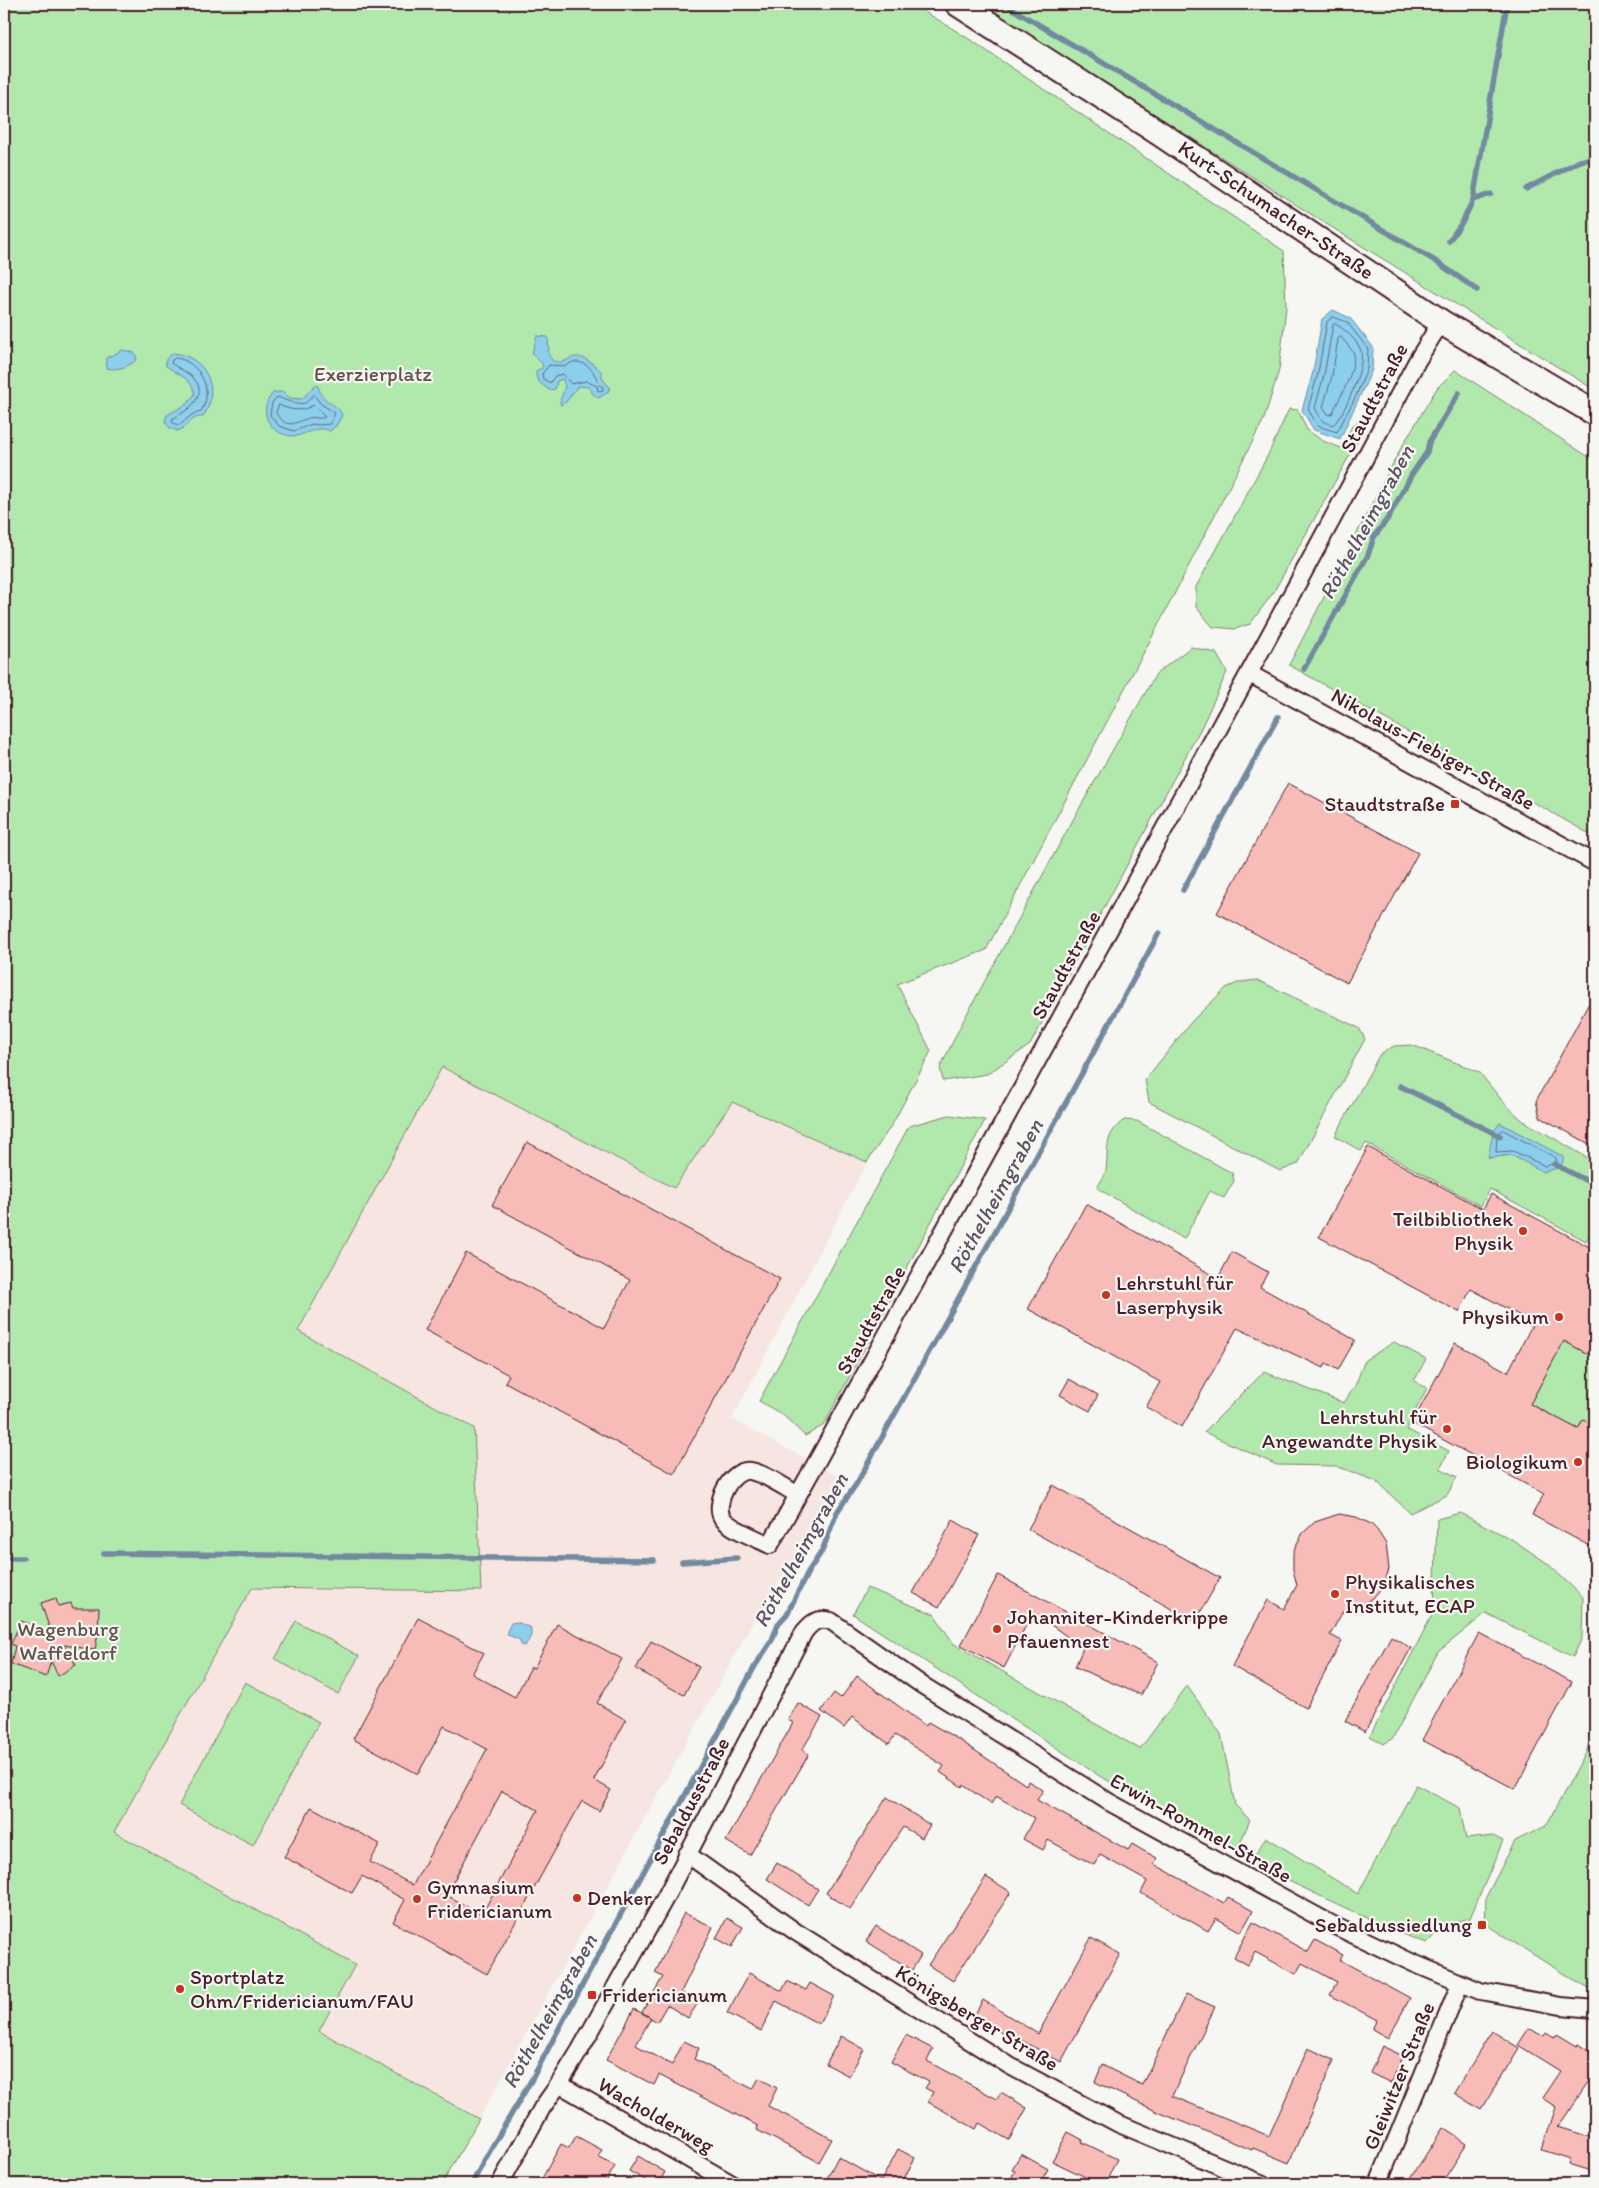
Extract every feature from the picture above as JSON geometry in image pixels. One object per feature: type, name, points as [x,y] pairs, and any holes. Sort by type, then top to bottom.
[{"type":"main road","name":"Kurt-Schumacher-Straße","points":[[958,4],[1148,125],[1441,322],[1595,413]]},
{"type":"street","name":"Staudtstraße","points":[[798,1495],[755,1472],[744,1471],[730,1482],[720,1501],[720,1513],[726,1523],[770,1545],[798,1495],[1250,674],[1412,370],[1441,322]]},
{"type":"street","name":"Nikolaus-Fiebiger-Straße","points":[[1250,674],[1595,863]]},
{"type":"street","name":"Erwin-Rommel-Straße","points":[[816,1621],[823,1619],[830,1621],[983,1724],[1142,1822],[1335,1926],[1460,1984],[1511,1998],[1595,2009]]},
{"type":"street","name":"Sebaldusstraße","points":[[500,2184],[542,2108],[559,2084],[664,1900],[804,1632],[816,1621]]},
{"type":"street","name":"Königsberger Straße","points":[[687,1854],[796,1932],[1010,2066],[1117,2123],[1263,2184]]},
{"type":"street","name":"Gleiwitzer Straße","points":[[1378,2184],[1460,1984]]},
{"type":"street","name":"Wacholderweg","points":[[559,2084],[714,2179],[732,2184]]},
{"type":"shaded area","points":[[442,1067],[674,1188],[732,1102],[867,1162],[732,1419],[839,1477],[790,1566],[759,1611],[479,2119],[319,2031],[354,1965],[114,1832],[252,1588],[481,1590],[298,1331]]},
{"type":"green space","points":[[4,4],[912,4],[966,37],[1284,251],[1286,307],[1279,370],[1264,419],[1163,616],[986,950],[897,984],[931,1051],[893,1123],[867,1162],[732,1102],[674,1188],[442,1067],[298,1331],[474,1428],[481,1591],[252,1588],[114,1832],[355,1965],[319,2031],[479,2119],[442,2184],[4,2184]]},
{"type":"green space","points":[[981,4],[1595,4],[1595,390],[1328,225]]},
{"type":"green space","points":[[1455,370],[1595,461],[1595,837],[1289,665],[1401,448],[1437,388]]},
{"type":"green space","points":[[1289,409],[1298,410],[1307,430],[1323,441],[1341,448],[1352,426],[1372,411],[1371,417],[1273,593],[1250,624],[1235,629],[1213,627],[1196,607],[1196,587],[1268,455]]},
{"type":"green space","points":[[1191,647],[1216,653],[1227,672],[1201,728],[1030,1045],[987,1074],[943,1081],[940,1068],[962,1023],[1070,825],[1156,674]]},
{"type":"green space","points":[[1257,980],[1359,1028],[1365,1039],[1298,1164],[1280,1171],[1149,1102],[1145,1080],[1192,1021],[1226,988],[1240,982]]},
{"type":"green space","points":[[1412,1045],[1479,1072],[1504,1103],[1522,1120],[1595,1162],[1595,1225],[1586,1241],[1490,1189],[1481,1206],[1366,1143],[1361,1151],[1335,1136],[1380,1054],[1394,1046]],"holes":[[[1500,1123],[1529,1139],[1521,1159],[1511,1155],[1489,1158]]]},
{"type":"green space","points":[[949,1115],[985,1120],[824,1425],[805,1436],[783,1415],[759,1401],[909,1126]]},
{"type":"green space","points":[[1124,1120],[1137,1121],[1232,1173],[1234,1181],[1224,1198],[1210,1191],[1184,1239],[1097,1188],[1104,1177],[1110,1137],[1117,1126]]},
{"type":"green space","points":[[1564,1341],[1595,1358],[1595,1426],[1583,1420],[1578,1429],[1530,1404]]},
{"type":"green space","points":[[1394,1342],[1426,1359],[1414,1381],[1427,1388],[1406,1429],[1449,1451],[1440,1468],[1457,1477],[1447,1495],[1410,1513],[1376,1481],[1336,1466],[1277,1465],[1204,1432],[1264,1372],[1344,1403],[1355,1386],[1365,1360]]},
{"type":"green space","points":[[1460,1513],[1513,1540],[1547,1563],[1583,1597],[1582,1638],[1573,1657],[1486,1613],[1438,1652],[1393,1738],[1384,1744],[1370,1736],[1434,1611],[1437,1519]]},
{"type":"green space","points":[[867,1588],[934,1614],[954,1644],[1140,1749],[1187,1686],[1221,1734],[1235,1805],[1250,1820],[1238,1848],[1101,1777],[853,1614]]},
{"type":"green space","points":[[296,1621],[359,1656],[338,1694],[275,1659]]},
{"type":"green space","points":[[245,1682],[319,1722],[253,1845],[179,1805]]},
{"type":"green space","points":[[1595,1729],[1595,1989],[1591,1989],[1485,1924],[1486,1897],[1515,1841],[1546,1826],[1586,1752]]},
{"type":"green space","points":[[1416,1785],[1460,1808],[1466,1839],[1493,1836],[1503,1841],[1470,1918],[1444,1925],[1427,1943],[1396,1932],[1255,1865],[1254,1857],[1266,1837],[1358,1894]]},
{"type":"water","points":[[1333,310],[1350,318],[1373,347],[1372,370],[1340,439],[1314,430],[1302,410],[1313,372],[1322,319]]},
{"type":"water","points":[[537,336],[548,337],[549,356],[553,361],[561,362],[578,357],[591,363],[602,372],[602,378],[610,388],[608,392],[599,398],[593,394],[589,387],[578,386],[566,402],[561,405],[560,401],[565,387],[563,379],[557,381],[555,389],[549,390],[537,378],[536,371],[542,368],[543,365],[532,353]]},
{"type":"water","points":[[123,350],[135,353],[137,359],[123,367],[107,368],[106,358]]},
{"type":"water","points":[[174,353],[195,361],[202,368],[208,376],[211,396],[203,417],[195,418],[178,431],[170,428],[165,422],[167,415],[187,404],[195,394],[188,380],[166,366],[167,358]]},
{"type":"water","points":[[315,385],[318,386],[323,397],[340,411],[342,415],[336,426],[330,431],[319,429],[297,436],[285,435],[277,431],[268,420],[266,414],[266,406],[274,392],[284,392],[290,398],[302,399]]},
{"type":"water","points":[[1500,1123],[1564,1157],[1561,1167],[1544,1172],[1511,1155],[1488,1158],[1493,1132]]},
{"type":"water","points":[[517,1622],[531,1628],[531,1636],[525,1646],[521,1645],[520,1640],[508,1635],[507,1631],[511,1623]]},
{"type":"building","points":[[1288,783],[1418,853],[1347,983],[1217,913]]},
{"type":"building","points":[[1595,992],[1595,1147],[1540,1117],[1536,1101]]},
{"type":"building","points":[[527,1142],[780,1279],[674,1474],[505,1382],[509,1375],[425,1330],[466,1253],[604,1328],[630,1280],[492,1205]]},
{"type":"building","name":"Physikum","points":[[1368,1147],[1483,1209],[1491,1194],[1595,1250],[1595,1358],[1564,1341],[1530,1404],[1578,1429],[1583,1420],[1595,1426],[1595,1549],[1532,1515],[1544,1494],[1412,1423],[1455,1343],[1508,1372],[1533,1323],[1471,1289],[1459,1312],[1319,1237]]},
{"type":"building","points":[[1086,1204],[1218,1278],[1232,1252],[1268,1272],[1260,1287],[1355,1340],[1338,1370],[1326,1363],[1324,1368],[1237,1328],[1182,1427],[1146,1407],[1160,1382],[1028,1309]]},
{"type":"building","points":[[1069,1379],[1098,1395],[1090,1411],[1060,1395]]},
{"type":"building","points":[[1053,1485],[1220,1578],[1195,1622],[1028,1529]]},
{"type":"building","points":[[1339,1514],[1356,1517],[1371,1524],[1377,1530],[1386,1544],[1389,1569],[1384,1585],[1373,1598],[1359,1608],[1343,1611],[1330,1635],[1342,1641],[1306,1708],[1232,1666],[1268,1600],[1284,1609],[1297,1585],[1293,1570],[1293,1555],[1303,1533],[1315,1522]]},
{"type":"building","points":[[953,1520],[979,1535],[939,1607],[913,1593]]},
{"type":"building","points":[[998,1575],[1158,1662],[1141,1695],[1075,1667],[1083,1648],[1033,1612],[1004,1668],[961,1645]]},
{"type":"building","points":[[56,1598],[58,1606],[71,1603],[73,1608],[99,1608],[95,1650],[64,1645],[76,1665],[58,1676],[51,1661],[46,1677],[11,1664],[15,1646],[11,1644],[21,1621],[51,1633],[41,1603]]},
{"type":"building","name":"Gymnasium Fridericianum","points":[[418,1618],[484,1653],[472,1674],[515,1697],[531,1667],[534,1668],[557,1624],[622,1659],[597,1703],[626,1720],[594,1780],[611,1790],[599,1811],[582,1801],[487,1974],[393,1922],[405,1900],[362,1876],[352,1893],[284,1857],[311,1807],[380,1844],[370,1862],[413,1885],[487,1749],[444,1726],[418,1774],[353,1739]],"holes":[[[502,1791],[538,1810],[482,1914],[446,1895]]]},
{"type":"building","points":[[1479,1633],[1572,1682],[1515,1789],[1422,1740]]},
{"type":"building","points":[[1391,1636],[1411,1648],[1365,1732],[1345,1721]]},
{"type":"building","points":[[651,1641],[699,1667],[684,1695],[636,1669]]},
{"type":"building","points":[[857,1676],[926,1726],[928,1722],[961,1741],[1026,1785],[1028,1781],[1043,1790],[1037,1800],[1128,1850],[1132,1844],[1157,1858],[1154,1864],[1224,1903],[1228,1897],[1253,1911],[1241,1932],[1216,1918],[1208,1931],[1141,1893],[1147,1881],[1100,1855],[1094,1865],[1048,1840],[1043,1850],[1023,1839],[1034,1818],[996,1796],[991,1804],[963,1785],[962,1787],[940,1772],[944,1766],[895,1735],[889,1744],[852,1717],[844,1728],[821,1711],[834,1693],[841,1698]]},
{"type":"building","points":[[798,1703],[822,1717],[802,1750],[809,1754],[750,1855],[726,1841],[793,1723],[788,1720]]},
{"type":"building","points":[[887,1797],[930,1825],[922,1838],[903,1827],[850,1909],[826,1893]]},
{"type":"building","points":[[777,1863],[818,1889],[808,1905],[767,1879]]},
{"type":"building","points":[[986,1877],[1011,1892],[953,1981],[928,1965]]},
{"type":"building","points":[[684,1913],[713,1927],[681,1992],[698,2003],[688,2018],[667,2005],[657,2022],[642,2012],[663,1977],[655,1973]]},
{"type":"building","points":[[727,1918],[743,1927],[732,1947],[716,1938]]},
{"type":"building","points":[[1253,1922],[1308,1952],[1315,1940],[1343,1955],[1340,1960],[1410,1998],[1388,2038],[1372,2029],[1377,2020],[1330,1995],[1337,1982],[1302,1963],[1296,1974],[1255,1952],[1248,1965],[1234,1957]]},
{"type":"building","points":[[876,1926],[921,1955],[912,1970],[866,1941]]},
{"type":"building","points":[[1091,1938],[1120,1954],[1061,2062],[1017,2038],[1015,2041],[974,2016],[983,2000],[1038,2034]]},
{"type":"building","points":[[749,1973],[782,1991],[787,1981],[806,1990],[810,1983],[834,1996],[819,2024],[776,2001],[761,2031],[727,2013]]},
{"type":"building","points":[[1186,1994],[1215,2007],[1172,2096],[1269,2136],[1308,2048],[1334,2060],[1289,2163],[1158,2112],[1095,2082],[1102,2065],[1142,2085]]},
{"type":"building","points":[[634,2009],[651,2018],[636,2045],[653,2055],[672,2065],[684,2041],[699,2048],[694,2059],[753,2089],[759,2078],[777,2088],[768,2106],[832,2139],[819,2162],[757,2130],[758,2126],[659,2075],[654,2085],[606,2060]]},
{"type":"building","points":[[1529,2028],[1544,2037],[1546,2033],[1554,2038],[1557,2034],[1577,2046],[1579,2044],[1595,2055],[1595,2073],[1558,2127],[1595,2139],[1595,2172],[1569,2164],[1571,2159],[1542,2150],[1556,2107],[1542,2098],[1560,2071],[1518,2045]]},
{"type":"building","points":[[1492,2031],[1519,2048],[1481,2110],[1454,2093]]},
{"type":"building","points":[[906,2035],[933,2049],[927,2061],[997,2099],[1001,2092],[1027,2108],[1009,2140],[979,2123],[976,2129],[928,2102],[933,2092],[925,2088],[929,2082],[891,2062]]},
{"type":"building","points":[[841,2036],[864,2049],[849,2076],[826,2064]]},
{"type":"building","points":[[1382,2046],[1403,2056],[1391,2083],[1370,2073]]},
{"type":"building","points":[[1443,2128],[1467,2144],[1441,2184],[1407,2184]]},
{"type":"building","points":[[1068,2132],[1083,2140],[1082,2142],[1117,2159],[1105,2184],[1100,2184],[1052,2161]]},
{"type":"building","points":[[576,2136],[602,2150],[598,2157],[615,2166],[605,2184],[539,2184],[561,2144],[569,2148]]},
{"type":"building","points":[[898,2149],[915,2158],[901,2184],[824,2184],[838,2157],[881,2181]]},
{"type":"building","points":[[1021,2154],[1048,2169],[1039,2184],[1008,2184],[1015,2171],[1012,2169]]},
{"type":"building","points":[[638,2156],[665,2172],[658,2184],[652,2184],[629,2171]]},
{"type":"waterway","points":[[1004,4],[1437,262],[1477,290]]},
{"type":"waterway","points":[[1449,241],[1463,221],[1473,200],[1507,4]]},
{"type":"waterway","points":[[1526,189],[1580,161],[1595,158]]},
{"type":"waterway","points":[[1473,200],[1491,194]]},
{"type":"waterway","name":"Röthelheimgraben","points":[[1304,669],[1368,555],[1374,537],[1388,518],[1412,474],[1427,452],[1429,442],[1459,393]]},
{"type":"waterway","name":"Röthelheimgraben","points":[[1183,890],[1278,717]]},
{"type":"waterway","name":"Röthelheimgraben","points":[[472,2184],[531,2081],[755,1666],[772,1640],[778,1624],[787,1614],[808,1572],[822,1551],[837,1512],[857,1483],[1159,933]]},
{"type":"waterway","points":[[1400,1086],[1500,1136]]},
{"type":"waterway","points":[[1554,1164],[1595,1185]]},
{"type":"waterway","points":[[104,1553],[654,1560]]},
{"type":"waterway","points":[[4,1558],[23,1558]]},
{"type":"waterway","points":[[682,1562],[737,1558]]},
{"type":"place","name":"Staudtstraße","points":[[1455,804]]},
{"type":"place","name":"Teilbibliothek Physik","points":[[1523,1231]]},
{"type":"place","name":"Lehrstuhl für Laserphysik","points":[[1106,1295]]},
{"type":"place","name":"Physikum","points":[[1559,1317]]},
{"type":"place","name":"Lehrstuhl für Angewandte Physik","points":[[1447,1429]]},
{"type":"place","name":"Biologikum","points":[[1578,1462]]},
{"type":"place","name":"Physikalisches Institut, ECAP","points":[[1335,1594]]},
{"type":"place","name":"Johanniter-Kinderkrippe Pfauennest","points":[[997,1629]]},
{"type":"place","name":"Denker","points":[[577,1898]]},
{"type":"place","name":"Gymnasium Fridericianum","points":[[417,1899]]},
{"type":"place","name":"Sebaldussiedlung","points":[[1482,1925]]},
{"type":"place","name":"Sportplatz Ohm/Fridericianum/FAU","points":[[180,1989]]},
{"type":"place","name":"Fridericianum","points":[[592,1995]]},
{"type":"park label","name":"Exerzierplatz","points":[[373,374]]},
{"type":"park label","name":"Wagenburg Waffeldorf","points":[[68,1641]]}]
